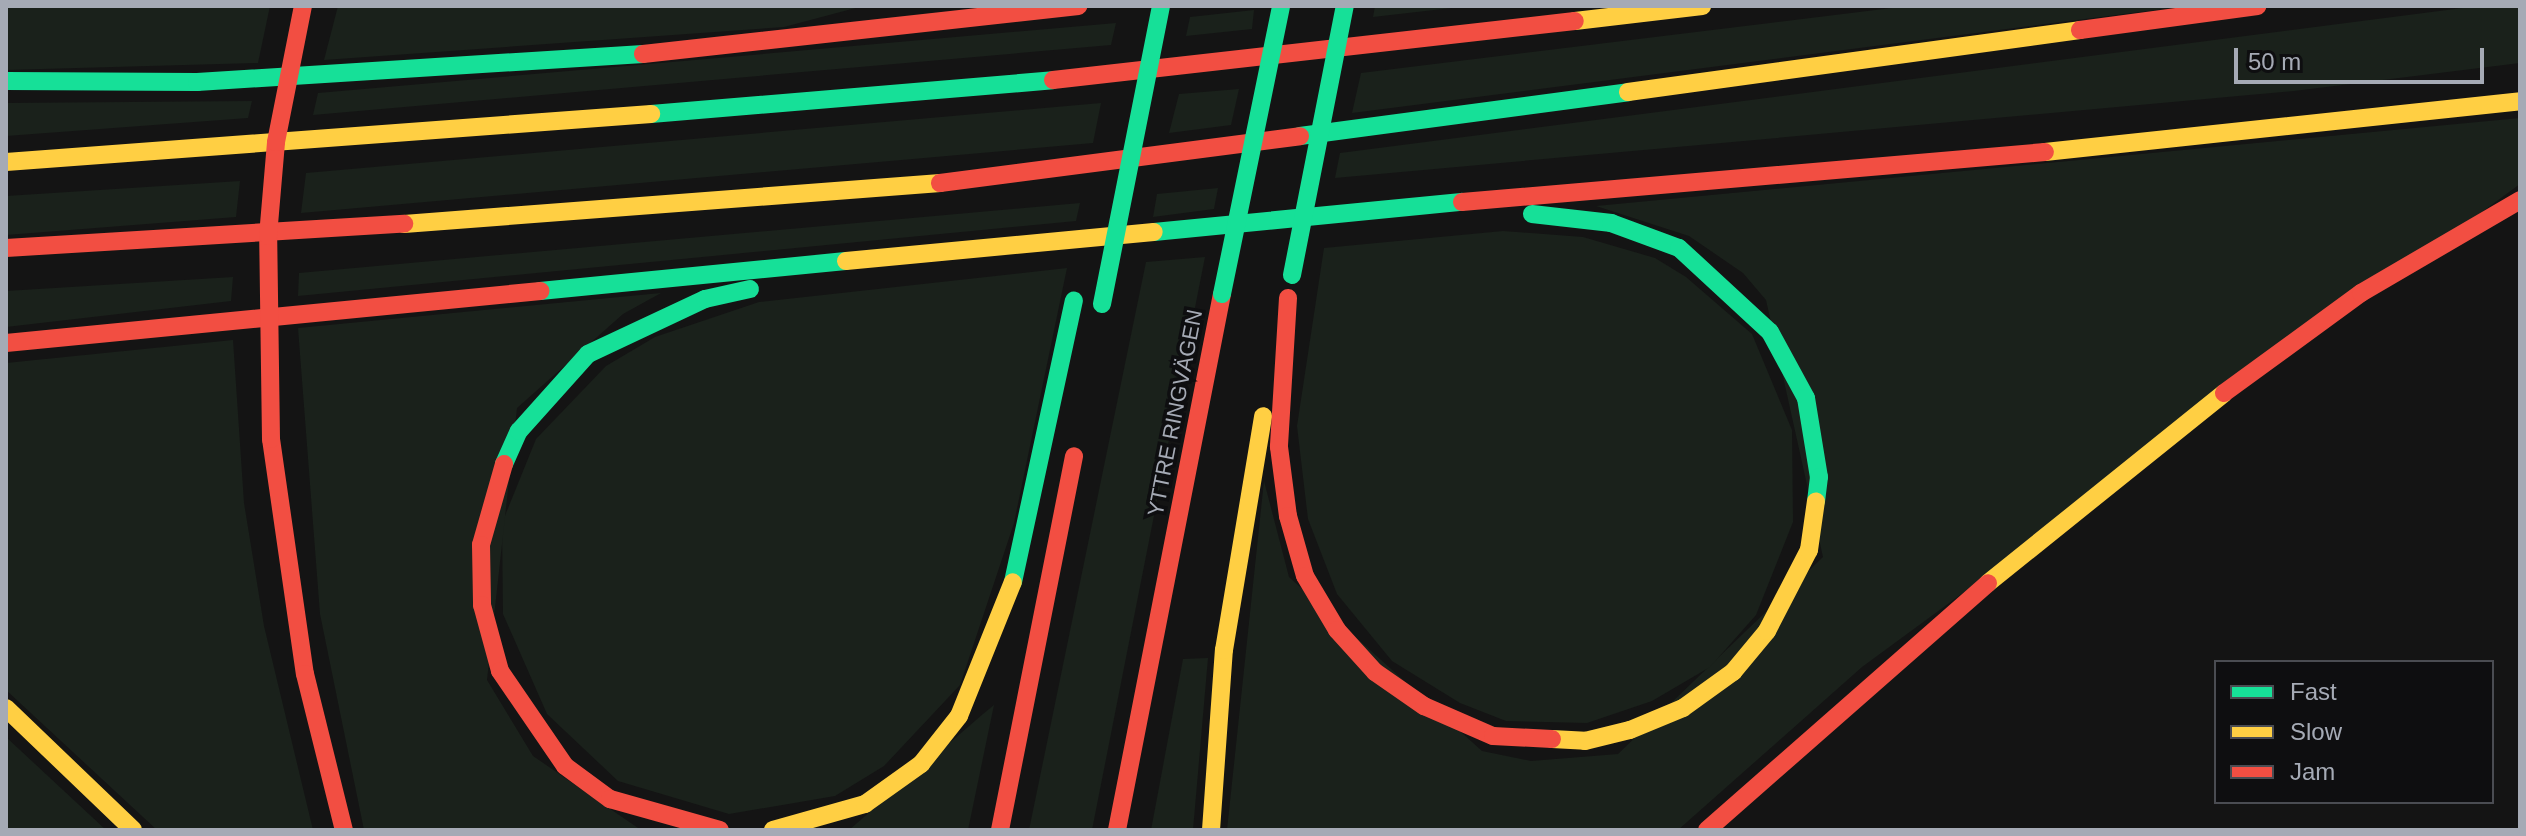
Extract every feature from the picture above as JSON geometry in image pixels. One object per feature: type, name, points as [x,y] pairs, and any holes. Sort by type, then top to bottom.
[{"type":"highway","points":[[303,6],[276,142],[268,236],[271,439],[305,674],[344,830]]},
{"type":"highway","points":[[6,81],[197,82],[605,58],[1078,6]]},
{"type":"highway","points":[[1100,312],[1161,6]]},
{"type":"highway","name":"YTTRE RINGVÄGEN","points":[[1117,830],[1281,6]]},
{"type":"highway","points":[[1211,830],[1240,533],[1345,6]]},
{"type":"highway","points":[[6,162],[959,91],[1702,6]]},
{"type":"highway","points":[[6,248],[985,179],[2257,6]]},
{"type":"highway","points":[[1115,91],[1124,49]]},
{"type":"highway","points":[[6,343],[1266,225],[1737,175],[2185,141],[2520,101]]},
{"type":"highway","points":[[1098,180],[1107,135]]},
{"type":"highway","points":[[1707,830],[1937,625],[2201,410],[2361,293],[2520,200]]},
{"type":"highway","points":[[1083,255],[1092,210]]},
{"type":"highway","points":[[1266,225],[1540,213],[1611,223],[1679,248],[1770,332],[1806,398],[1819,477],[1809,550],[1767,631],[1733,672],[1683,708],[1585,741],[1493,736],[1424,706],[1375,672],[1337,630],[1305,576],[1288,516],[1279,447],[1288,298]]},
{"type":"highway","points":[[720,830],[676,823],[599,791],[565,766],[500,671],[482,605],[481,545],[494,487],[519,431],[588,354],[705,299],[1002,248]]},
{"type":"highway","points":[[773,830],[865,804],[921,764],[959,716],[987,666],[1007,608],[1076,293]]},
{"type":"highway","points":[[1000,830],[1079,428]]},
{"type":"highway","points":[[6,708],[133,830]]},
{"type":"shaded area","points":[[6,6],[270,6],[258,63],[6,70]]},
{"type":"shaded area","points":[[338,6],[863,6],[784,27],[324,60]]},
{"type":"shaded area","points":[[1375,6],[1469,6],[1373,17]]},
{"type":"shaded area","points":[[1908,6],[2187,6],[1352,113],[1361,73]]},
{"type":"shaded area","points":[[2478,6],[2520,6],[2520,63],[2294,91],[1335,178],[1340,153]]},
{"type":"shaded area","points":[[1254,10],[1252,29],[1186,36],[1190,17]]},
{"type":"shaded area","points":[[1116,23],[1111,45],[313,115],[318,93]]},
{"type":"shaded area","points":[[1239,89],[1231,125],[1169,133],[1179,94]]},
{"type":"shaded area","points":[[252,101],[248,118],[6,136],[6,103]]},
{"type":"shaded area","points":[[1101,103],[1093,143],[301,213],[306,173]]},
{"type":"shaded area","points":[[2520,118],[2520,184],[1862,667],[1678,830],[1227,830],[1264,481],[1289,577],[1482,751],[1531,761],[1618,754],[1823,557],[1766,300],[1743,273],[1689,236],[1596,206]]},
{"type":"shaded area","points":[[240,181],[236,217],[6,235],[6,196]]},
{"type":"shaded area","points":[[1218,188],[1214,209],[1153,217],[1157,194]]},
{"type":"shaded area","points":[[1080,203],[1076,221],[298,296],[299,273]]},
{"type":"shaded area","points":[[1503,231],[1583,237],[1655,258],[1686,277],[1752,334],[1792,430],[1793,522],[1756,615],[1710,667],[1652,701],[1587,723],[1506,721],[1460,703],[1392,661],[1337,594],[1308,519],[1297,426],[1324,248]]},
{"type":"shaded area","points":[[1205,257],[1092,830],[1029,830],[1146,262]]},
{"type":"shaded area","points":[[1067,268],[1014,523],[960,685],[884,766],[835,796],[729,814],[618,781],[547,714],[503,614],[502,523],[536,439],[606,366],[655,337],[759,302]]},
{"type":"shaded area","points":[[233,277],[231,301],[6,327],[6,291]]},
{"type":"shaded area","points":[[661,293],[623,314],[517,408],[487,680],[533,756],[641,830],[364,830],[320,614],[298,328]]},
{"type":"shaded area","points":[[233,340],[244,503],[264,626],[313,830],[157,830],[6,690],[6,363]]},
{"type":"shaded area","points":[[1208,658],[1193,830],[1151,830],[1183,659]]},
{"type":"shaded area","points":[[994,705],[968,830],[849,830],[983,714]]},
{"type":"shaded area","points":[[6,737],[106,830],[6,830]]},
{"type":"traffic: fast","points":[[1102,304],[1161,6]]},
{"type":"traffic: fast","points":[[1222,294],[1281,6]]},
{"type":"traffic: fast","points":[[1292,275],[1345,6]]},
{"type":"traffic: fast","points":[[6,81],[197,82],[643,54]]},
{"type":"traffic: fast","points":[[651,114],[1053,80]]},
{"type":"traffic: fast","points":[[1300,136],[1628,92]]},
{"type":"traffic: fast","points":[[1154,232],[1462,202]]},
{"type":"traffic: fast","points":[[1532,214],[1611,223],[1679,248],[1770,332],[1806,398],[1819,477],[1816,501]]},
{"type":"traffic: fast","points":[[540,291],[846,261]]},
{"type":"traffic: fast","points":[[504,464],[519,431],[588,354],[705,299],[750,289]]},
{"type":"traffic: fast","points":[[1013,582],[1074,301]]},
{"type":"traffic: slow","points":[[1575,21],[1702,6]]},
{"type":"traffic: slow","points":[[1628,92],[2080,30]]},
{"type":"traffic: slow","points":[[2045,152],[2520,101]]},
{"type":"traffic: slow","points":[[6,162],[651,114]]},
{"type":"traffic: slow","points":[[404,224],[940,183]]},
{"type":"traffic: slow","points":[[846,261],[1154,232]]},
{"type":"traffic: slow","points":[[1988,583],[2224,393]]},
{"type":"traffic: slow","points":[[1211,830],[1224,650],[1263,416]]},
{"type":"traffic: slow","points":[[1552,739],[1585,741],[1630,730],[1683,708],[1733,672],[1767,631],[1809,550],[1816,501]]},
{"type":"traffic: slow","points":[[773,830],[865,804],[921,764],[959,716],[1013,582]]},
{"type":"traffic: slow","points":[[6,708],[133,830]]},
{"type":"traffic: jam","points":[[271,439],[268,236],[276,142],[303,6]]},
{"type":"traffic: jam","points":[[643,54],[1078,6]]},
{"type":"traffic: jam","points":[[2080,30],[2257,6]]},
{"type":"traffic: jam","points":[[1053,80],[1575,21]]},
{"type":"traffic: jam","points":[[940,183],[1300,136]]},
{"type":"traffic: jam","points":[[1462,202],[2045,152]]},
{"type":"traffic: jam","points":[[2224,393],[2361,293],[2520,200]]},
{"type":"traffic: jam","points":[[6,248],[404,224]]},
{"type":"traffic: jam","points":[[6,343],[540,291]]},
{"type":"traffic: jam","points":[[1117,830],[1222,294]]},
{"type":"traffic: jam","points":[[1288,298],[1279,447],[1288,516],[1305,576],[1337,630],[1375,672],[1424,706],[1493,736],[1552,739]]},
{"type":"traffic: jam","points":[[271,439],[305,674],[344,830]]},
{"type":"traffic: jam","points":[[1000,830],[1074,456]]},
{"type":"traffic: jam","points":[[504,464],[481,545],[482,605],[500,671],[565,766],[610,799],[720,830]]},
{"type":"traffic: jam","points":[[1707,830],[1988,583]]}]
